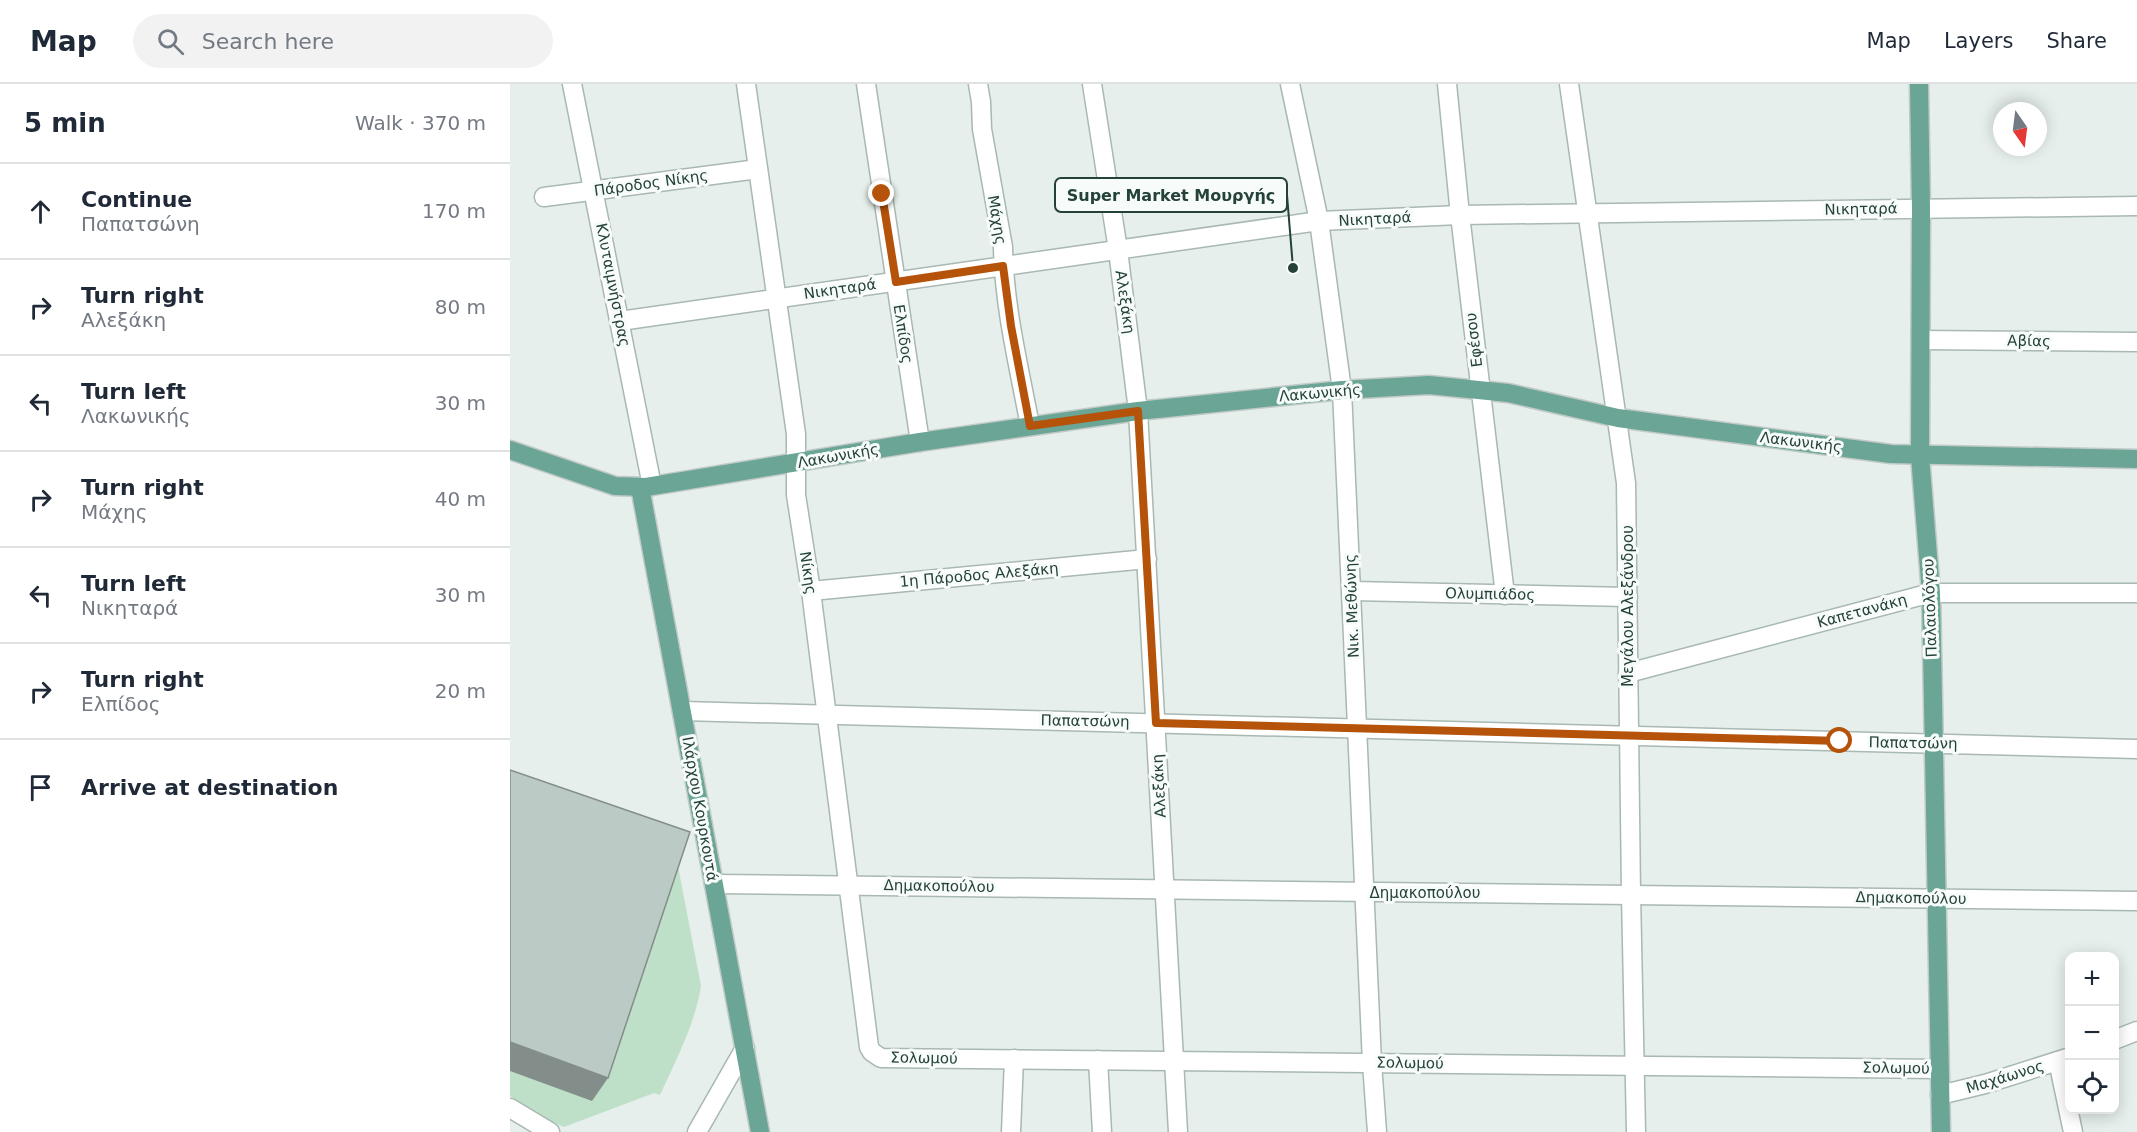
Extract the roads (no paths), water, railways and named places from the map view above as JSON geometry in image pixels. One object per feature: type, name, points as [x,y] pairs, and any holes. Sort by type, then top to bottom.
[{"type":"main road","name":"Παλαιολόγου","points":[[1919,84],[1920,456],[1931,593],[1941,1132]]},
{"type":"main road","name":"Λακωνικής","points":[[510,450],[615,486],[646,486],[920,442],[1138,411],[1342,390],[1429,385],[1508,393],[1618,418],[1891,454],[2137,459]]},
{"type":"main road","name":"Ιλάρχου Κουρκουτά","points":[[646,486],[682,711],[760,1132]]},
{"type":"street","name":"Κλυταιμνήστρας","points":[[572,84],[620,321],[646,486]]},
{"type":"street","name":"Νίκης","points":[[747,84],[796,434],[796,495],[811,591],[869,1047],[881,1058]]},
{"type":"street","name":"Ελπίδος","points":[[866,84],[920,442]]},
{"type":"street","name":"Μάχης","points":[[978,84],[982,129],[1003,247],[1003,266],[1011,326],[1030,426]]},
{"type":"street","name":"Αλεξάκη","points":[[1092,84],[1118,250],[1138,411],[1178,1132]]},
{"type":"street","name":"Νικ. Μεθώνης","points":[[1290,84],[1319,221],[1342,390],[1377,1132]]},
{"type":"street","name":"Εφέσου","points":[[1447,84],[1460,215],[1505,595]]},
{"type":"street","name":"Μεγάλου Αλεξάνδρου","points":[[1569,84],[1626,483],[1636,1132]]},
{"type":"street","name":"Πάροδος Νίκης","points":[[544,197],[758,169]]},
{"type":"street","name":"Νικηταρά","points":[[620,321],[1319,221],[1460,215],[2137,206]]},
{"type":"street","name":"Αβίας","points":[[1921,340],[2137,342]]},
{"type":"street","name":"1η Πάροδος Αλεξάκη","points":[[811,591],[1147,559]]},
{"type":"street","name":"Ολυμπιάδος","points":[[1352,591],[1628,597]]},
{"type":"street","name":"Καπετανάκη","points":[[1628,673],[1931,593],[2137,593]]},
{"type":"street","name":"Παπατσώνη","points":[[682,711],[2137,748]]},
{"type":"street","points":[[684,838],[705,839]]},
{"type":"street","name":"Δημακοπούλου","points":[[714,884],[2137,900]]},
{"type":"street","points":[[2119,1038],[2137,1031]]},
{"type":"street","points":[[697,1132],[745,1048]]},
{"type":"street","name":"Σολωμού","points":[[881,1058],[1939,1069]]},
{"type":"street","points":[[1011,1132],[1014,1059]]},
{"type":"street","points":[[2064,1059],[2073,1132]]},
{"type":"street","name":"Μαχάωνος","points":[[1940,1095],[1985,1084],[2064,1059]]},
{"type":"street","points":[[1098,1060],[1101,1132]]},
{"type":"street","points":[[510,1108],[550,1132]]},
{"type":"place","name":"Super Market Μουργής","points":[[1293,268]]}]
